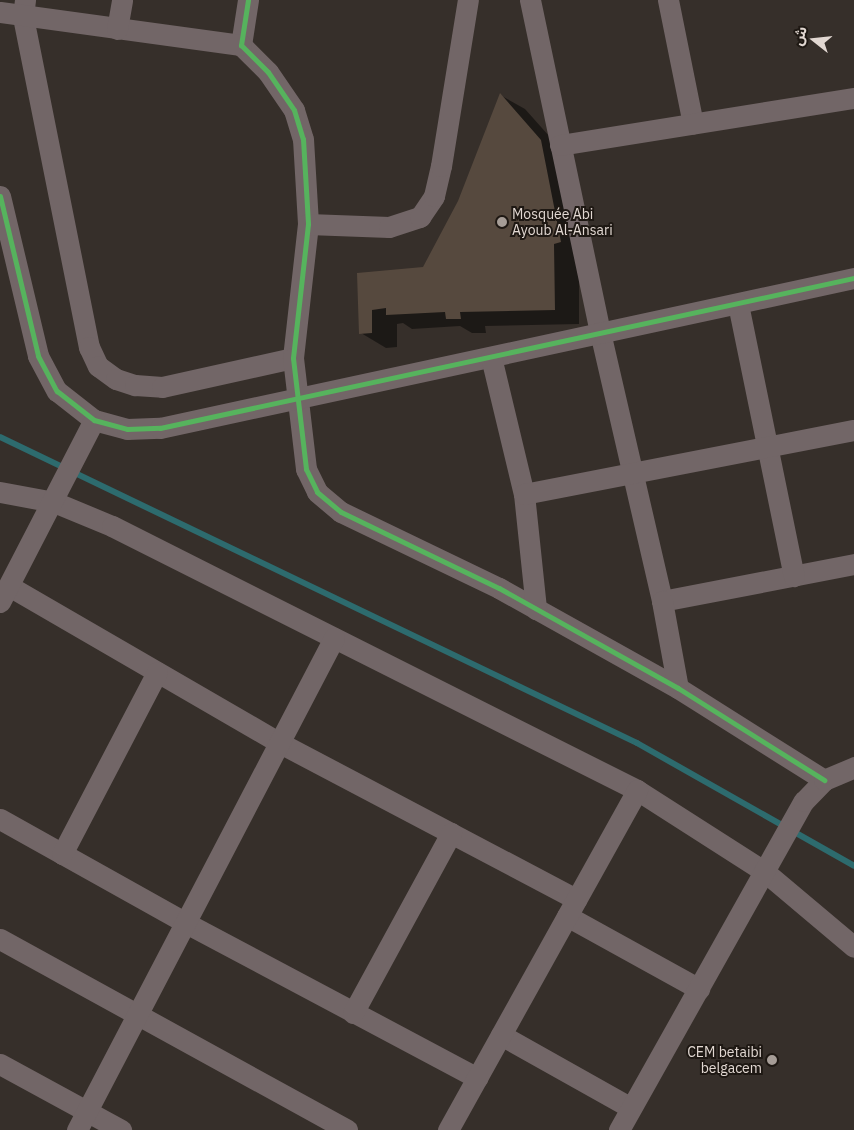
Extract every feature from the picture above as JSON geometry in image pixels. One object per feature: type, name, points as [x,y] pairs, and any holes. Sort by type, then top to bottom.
[{"type":"street","points":[[118,29],[122,0]]},
{"type":"street","points":[[241,45],[248,0]]},
{"type":"street","points":[[308,224],[389,227],[420,217],[434,196],[441,166],[468,0]]},
{"type":"street","points":[[530,0],[600,332],[662,601],[678,688]]},
{"type":"street","points":[[668,0],[694,124]]},
{"type":"street","points":[[24,8],[89,347],[98,366],[116,379],[135,385],[162,387],[293,358]]},
{"type":"street","points":[[0,12],[24,8],[118,29],[241,45],[268,72],[294,110],[303,139],[308,224],[293,358],[296,398],[306,469],[317,492],[341,512],[499,588],[678,688],[824,780]]},
{"type":"street","points":[[560,145],[854,98]]},
{"type":"street","points":[[0,196],[38,356],[57,391],[94,420],[127,429],[160,428],[854,278]]},
{"type":"street","points":[[738,304],[794,576]]},
{"type":"street","points":[[491,357],[524,494],[536,610]]},
{"type":"street","points":[[94,420],[81,449],[4,594],[158,672],[280,743],[450,833],[699,989]]},
{"type":"street","points":[[524,494],[768,449],[854,430]]},
{"type":"street","points":[[0,492],[56,497],[636,790],[765,872],[854,947]]},
{"type":"street","points":[[662,601],[854,564]]},
{"type":"street","points":[[82,1121],[334,638]]},
{"type":"street","points":[[62,854],[158,672]]},
{"type":"street","points":[[619,1130],[804,801],[824,780],[854,767]]},
{"type":"street","points":[[448,1130],[636,790]]},
{"type":"street","points":[[0,819],[186,923],[477,1078]]},
{"type":"street","points":[[353,1013],[450,833]]},
{"type":"street","points":[[0,939],[347,1130]]},
{"type":"street","points":[[501,1035],[631,1108]]},
{"type":"street","points":[[0,1064],[82,1121],[121,1130]]},
{"type":"building","name":"Mosquée Abi Ayoub Al-Ansari","points":[[500,93],[541,140],[561,242],[554,244],[555,310],[460,312],[461,319],[446,319],[445,312],[386,315],[386,308],[372,310],[372,333],[359,334],[357,273],[423,267],[458,201]]},
{"type":"waterway","points":[[0,437],[637,743],[854,866]]},
{"type":"cycle path","points":[[248,0],[241,45],[268,72],[294,110],[303,139],[308,224],[293,358],[306,469],[317,492],[341,512],[499,588],[678,688],[824,780]]},
{"type":"cycle path","points":[[0,196],[38,356],[57,391],[94,420],[127,429],[160,428],[854,278]]},
{"type":"place","name":"Mosquée Abi Ayoub Al-Ansari","points":[[502,222]]},
{"type":"place","name":"CEM betaibi belgacem","points":[[772,1060]]}]
